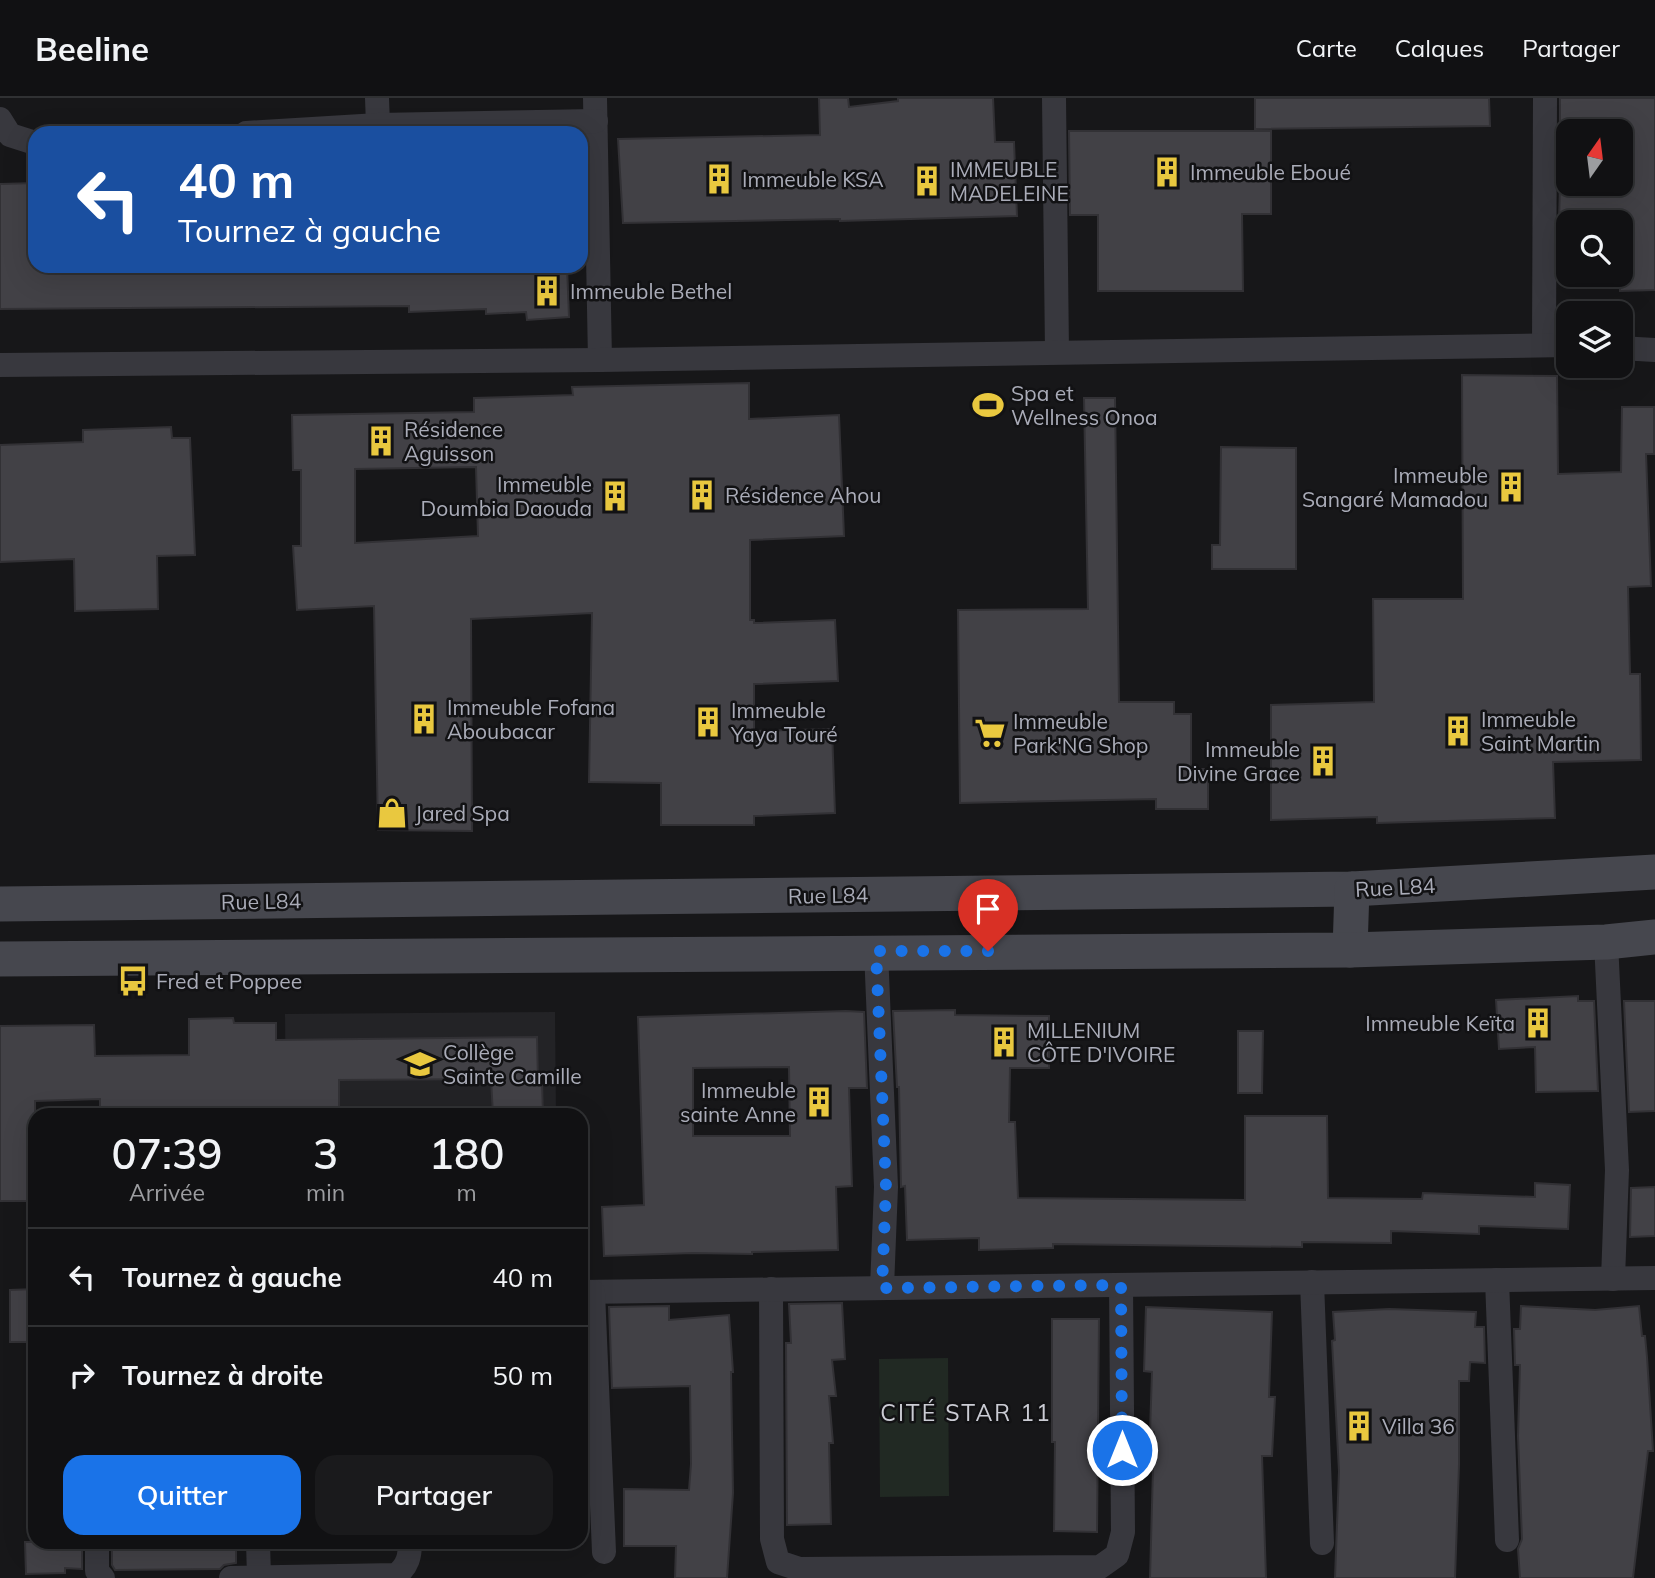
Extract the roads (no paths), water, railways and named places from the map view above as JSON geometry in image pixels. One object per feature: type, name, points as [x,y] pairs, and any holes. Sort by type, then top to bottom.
[{"type":"main road","name":"Rue L84","points":[[0,904],[1352,889],[1655,872]]},
{"type":"main road","points":[[1350,950],[1352,889]]},
{"type":"main road","points":[[0,958],[1350,950],[1606,942],[1655,937]]},
{"type":"street","points":[[377,98],[378,125]]},
{"type":"street","points":[[1054,98],[1057,352]]},
{"type":"street","points":[[0,365],[600,360],[1556,345],[1545,98]]},
{"type":"street","points":[[362,126],[596,110],[600,360]]},
{"type":"street","points":[[0,119],[10,135],[28,141]]},
{"type":"street","points":[[1633,349],[1655,350]]},
{"type":"street","points":[[1606,942],[1617,1170],[1613,1279]]},
{"type":"street","points":[[876,951],[886,1187],[882,1288]]},
{"type":"street","points":[[588,1292],[1655,1278]]},
{"type":"street","points":[[1497,1280],[1507,1540]]},
{"type":"street","points":[[1312,1282],[1322,1543]]},
{"type":"street","points":[[771,1289],[772,1539],[778,1562],[799,1569],[1100,1567],[1117,1555],[1123,1532],[1121,1285]]},
{"type":"street","points":[[588,1307],[604,1552]]},
{"type":"street","points":[[97,1549],[97,1570],[103,1578]]},
{"type":"street","points":[[258,1549],[259,1577]]},
{"type":"street","points":[[231,1578],[396,1575],[405,1568],[410,1549]]},
{"type":"place","name":"Immeuble Eboué","points":[[1167,172]]},
{"type":"place","name":"Immeuble KSA","points":[[719,179]]},
{"type":"place","name":"IMMEUBLE MADELEINE","points":[[927,181]]},
{"type":"place","name":"Immeuble Bethel","points":[[547,291]]},
{"type":"place","name":"Spa et Wellness Onoa","points":[[988,405]]},
{"type":"place","name":"Résidence Aguisson","points":[[381,441]]},
{"type":"place","name":"Immeuble Sangaré Mamadou","points":[[1511,487]]},
{"type":"place","name":"Résidence Ahou","points":[[702,495]]},
{"type":"place","name":"Immeuble Doumbia Daouda","points":[[615,496]]},
{"type":"place","name":"Immeuble Fofana Aboubacar","points":[[424,719]]},
{"type":"place","name":"Immeuble Yaya Touré","points":[[708,722]]},
{"type":"place","name":"Immeuble Saint Martin","points":[[1458,731]]},
{"type":"place","name":"Immeuble Park'NG Shop","points":[[990,733]]},
{"type":"place","name":"Immeuble Divine Grace","points":[[1323,761]]},
{"type":"place","name":"Jared Spa","points":[[392,813]]},
{"type":"place","name":"Fred et Poppee","points":[[133,981]]},
{"type":"place","name":"Immeuble Keïta","points":[[1538,1023]]},
{"type":"place","name":"MILLENIUM CÔTE D'IVOIRE","points":[[1004,1042]]},
{"type":"place","name":"Collège Sainte Camille","points":[[420,1064]]},
{"type":"place","name":"Immeuble sainte Anne","points":[[819,1102]]},
{"type":"place","name":"Villa 36","points":[[1359,1426]]},
{"type":"district","name":"CITÉ STAR 11","points":[[966,1412]]}]
